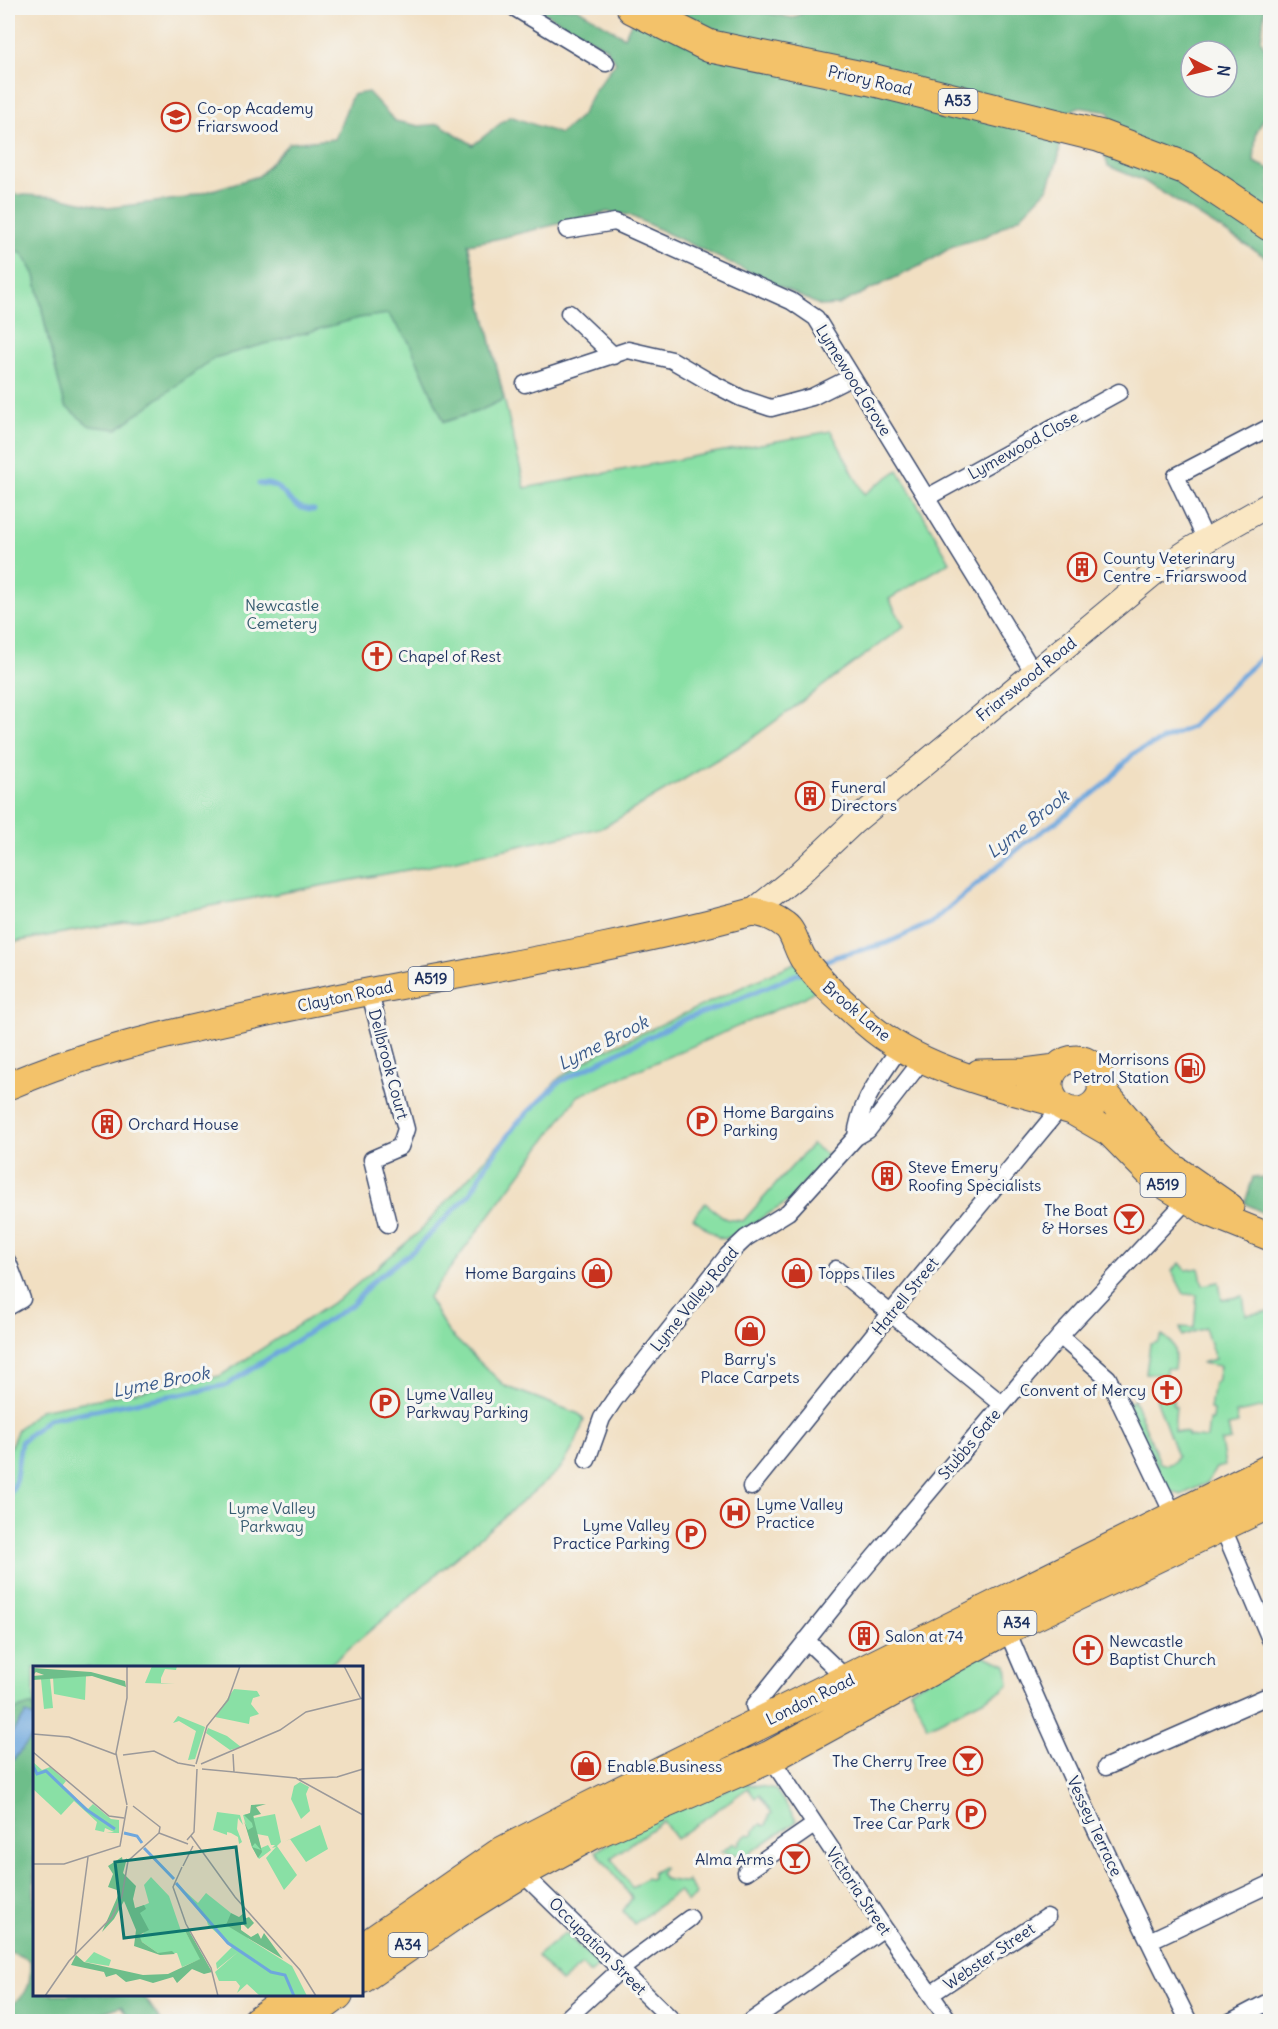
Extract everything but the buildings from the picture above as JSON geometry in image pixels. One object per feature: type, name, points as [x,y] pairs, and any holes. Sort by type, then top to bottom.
[{"type":"highway","name":"Priory Road","points":[[633,8],[708,46],[869,79],[1100,136],[1185,168],[1270,225]]},
{"type":"highway","name":"London Road","points":[[363,1949],[502,1853],[753,1717],[848,1680],[1270,1470]]},
{"type":"highway","name":"London Road","points":[[363,1976],[455,1913],[521,1872],[591,1834],[770,1758],[1006,1628],[1270,1502]]},
{"type":"highway","points":[[753,1717],[770,1758]]},
{"type":"highway","points":[[258,2022],[296,1996]]},
{"type":"highway","points":[[299,2022],[336,1996]]},
{"type":"main road","points":[[752,912],[761,913],[788,926]]},
{"type":"main road","name":"A519","points":[[689,929],[752,912]]},
{"type":"main road","name":"Brook Lane","points":[[788,926],[810,968]]},
{"type":"main road","name":"Brook Lane","points":[[689,929],[741,928],[771,937],[810,968],[869,1026],[911,1053],[960,1074],[1063,1107],[1110,1133],[1156,1180],[1187,1200],[1208,1212],[1270,1237]]},
{"type":"main road","name":"Clayton Road","points":[[8,1086],[37,1074],[173,1032],[369,990],[689,929]]},
{"type":"main road","name":"Brook Lane","points":[[960,1074],[1025,1072],[1056,1068],[1068,1060],[1084,1060],[1100,1074],[1101,1088],[1153,1149],[1167,1162],[1270,1237]]},
{"type":"main road","points":[[1056,1068],[1049,1086],[1051,1095],[1063,1107],[1082,1111],[1092,1106],[1101,1088]]},
{"type":"street","points":[[515,8],[606,63]]},
{"type":"street","name":"Lymewood Grove","points":[[567,230],[615,222],[791,301],[816,318],[1034,673]]},
{"type":"street","points":[[569,313],[614,356]]},
{"type":"street","points":[[525,384],[628,350],[672,360],[741,398],[771,408],[812,397],[852,376]]},
{"type":"street","name":"Lymewood Close","points":[[927,498],[1119,392]]},
{"type":"street","points":[[1206,540],[1176,476],[1270,427]]},
{"type":"street","name":"Friarswood Road","points":[[752,912],[798,875],[853,823],[1154,574],[1206,540],[1270,504]]},
{"type":"street","name":"Friarswood Road","points":[[788,926],[785,906],[798,875]]},
{"type":"street","name":"Dellbrook Court","points":[[369,990],[406,1129],[400,1147],[372,1159],[388,1224]]},
{"type":"street","name":"Lyme Valley Road","points":[[856,1137],[857,1122],[868,1096],[911,1053]]},
{"type":"street","name":"Lyme Valley Road","points":[[587,1460],[602,1418],[614,1400],[728,1255],[746,1238],[788,1212],[856,1137],[868,1130],[911,1053]]},
{"type":"street","name":"Hatrell Street","points":[[751,1487],[890,1314],[1063,1107]]},
{"type":"street","name":"Stubbs Gate","points":[[753,1717],[806,1640],[1002,1404],[1060,1336],[1187,1200]]},
{"type":"street","points":[[8,1262],[22,1299],[8,1307]]},
{"type":"street","points":[[836,1269],[1002,1404]]},
{"type":"street","points":[[1060,1336],[1108,1378],[1175,1518]]},
{"type":"street","points":[[1222,1526],[1270,1640]]},
{"type":"street","name":"Vessey Terrace","points":[[1006,1628],[1149,1941],[1190,2022]]},
{"type":"street","points":[[806,1640],[848,1680]]},
{"type":"street","points":[[1106,1767],[1270,1695]]},
{"type":"street","name":"Victoria Street","points":[[770,1758],[950,2022]]},
{"type":"street","points":[[746,1872],[814,1825]]},
{"type":"street","name":"Occupation Street","points":[[521,1872],[674,2022]]},
{"type":"street","points":[[1149,1941],[1270,1884]]},
{"type":"street","name":"Webster Street","points":[[931,1994],[1047,1917]]},
{"type":"street","points":[[563,2022],[621,1969],[690,1918]]},
{"type":"street","points":[[750,2022],[884,1928]]},
{"type":"street","points":[[1230,2022],[1270,2001]]},
{"type":"green space","points":[[536,8],[577,8],[624,37],[639,8],[744,8],[793,18],[812,8],[1265,8],[1261,40],[1270,59],[1270,111],[1256,133],[1254,162],[1270,169],[1270,260],[1144,181],[1108,166],[1104,153],[1114,126],[1108,112],[1078,107],[1062,116],[1059,156],[1048,188],[1020,217],[986,236],[953,246],[928,262],[838,305],[821,306],[629,215],[607,212],[468,244],[504,399],[479,411],[444,422],[409,342],[388,314],[359,318],[214,358],[117,429],[90,426],[65,406],[35,275],[23,254],[8,247],[8,194],[58,197],[108,208],[186,198],[259,176],[289,143],[335,139],[352,95],[368,92],[395,121],[419,126],[440,124],[473,145],[510,116],[560,134],[581,116],[594,91],[616,62],[605,47]]},
{"type":"green space","name":"Newcastle Cemetery","points":[[468,244],[525,488],[831,431],[864,494],[898,470],[950,562],[889,599],[904,626],[748,741],[604,827],[429,866],[8,943],[8,247],[23,254],[35,275],[49,343]]},
{"type":"green space","name":"Lyme Valley Parkway","points":[[803,959],[824,984],[805,997],[578,1096],[428,1298],[448,1332],[505,1386],[579,1414],[584,1419],[574,1446],[559,1470],[328,1666],[33,1666],[33,1858],[8,1850],[8,1453],[18,1429],[40,1410],[220,1376],[343,1296],[420,1231],[559,1078],[597,1054]]},
{"type":"green space","points":[[812,1144],[827,1155],[788,1202],[724,1239],[693,1218],[705,1203],[726,1219],[743,1221]]},
{"type":"green space","points":[[1253,1177],[1270,1179],[1270,1217],[1245,1203]]},
{"type":"green space","points":[[1180,1263],[1186,1270],[1199,1268],[1203,1285],[1219,1282],[1222,1300],[1243,1296],[1246,1315],[1270,1311],[1270,1406],[1236,1413],[1238,1424],[1228,1426],[1231,1440],[1221,1442],[1225,1466],[1216,1468],[1207,1483],[1181,1495],[1168,1490],[1126,1401],[1133,1402],[1134,1399],[1160,1463],[1167,1465],[1174,1462],[1177,1456],[1156,1398],[1174,1400],[1173,1406],[1176,1406],[1174,1431],[1187,1433],[1187,1436],[1207,1438],[1209,1420],[1212,1420],[1213,1410],[1210,1409],[1214,1382],[1217,1382],[1220,1366],[1201,1363],[1215,1359],[1205,1328],[1182,1336],[1180,1327],[1194,1328],[1197,1295],[1184,1294],[1172,1271]]},
{"type":"green space","points":[[1162,1335],[1167,1338],[1174,1349],[1174,1369],[1166,1368],[1166,1375],[1146,1373],[1150,1344],[1158,1342]]},
{"type":"green space","points":[[977,1653],[1007,1665],[1009,1684],[1001,1691],[928,1727],[910,1690]]},
{"type":"green space","points":[[33,1705],[33,1996],[144,1996],[161,2021],[131,2021],[121,2006],[79,2021],[8,2021],[8,2006],[21,1997],[28,1987],[30,1960],[8,1951],[8,1712]]},
{"type":"green space","points":[[742,1783],[775,1789],[797,1821],[745,1856],[721,1852],[734,1843],[737,1845],[740,1843],[740,1840],[754,1833],[754,1830],[761,1824],[764,1826],[767,1824],[768,1816],[772,1813],[759,1795],[755,1798],[748,1788],[676,1839],[663,1821],[611,1858],[632,1888],[646,1878],[652,1878],[652,1873],[662,1867],[664,1868],[660,1874],[664,1879],[686,1883],[687,1881],[696,1893],[687,1902],[679,1891],[634,1924],[623,1911],[632,1898],[596,1851],[639,1825]]},
{"type":"green space","points":[[565,1933],[597,1963],[598,1967],[590,1974],[582,1965],[561,1982],[537,1956]]},
{"type":"water","points":[[26,1714],[33,1717],[33,1736],[8,1766],[8,1738]]},
{"type":"waterway","points":[[259,484],[276,487],[297,506],[314,510]]},
{"type":"waterway","name":"Lyme Brook","points":[[818,964],[887,943],[931,923],[1025,843],[1103,786],[1134,753],[1191,727],[1270,650]]},
{"type":"waterway","name":"Lyme Brook","points":[[8,1497],[15,1484],[21,1442],[48,1419],[227,1385],[353,1304],[373,1281],[413,1251],[471,1193],[486,1165],[517,1123],[559,1082],[687,1018],[723,1006],[802,972]]},
{"type":"place","name":"Co-op Academy Friarswood","points":[[176,117]]},
{"type":"place","name":"County Veterinary Centre - Friarswood","points":[[1082,567]]},
{"type":"place","name":"Chapel of Rest","points":[[377,656]]},
{"type":"place","name":"Funeral Directors","points":[[810,796]]},
{"type":"place","name":"Morrisons Petrol Station","points":[[1190,1068]]},
{"type":"place","name":"Home Bargains Parking","points":[[702,1121]]},
{"type":"place","name":"Orchard House","points":[[107,1124]]},
{"type":"place","name":"Steve Emery Roofing Specialists","points":[[887,1176]]},
{"type":"place","name":"The Boat & Horses","points":[[1129,1219]]},
{"type":"place","name":"Home Bargains","points":[[597,1273]]},
{"type":"place","name":"Topps Tiles","points":[[797,1273]]},
{"type":"place","name":"Barry's Place Carpets","points":[[750,1331]]},
{"type":"place","name":"Convent of Mercy","points":[[1167,1390]]},
{"type":"place","name":"Lyme Valley Parkway Parking","points":[[385,1403]]},
{"type":"place","name":"Lyme Valley Practice","points":[[735,1513]]},
{"type":"place","name":"Lyme Valley Practice Parking","points":[[691,1534]]},
{"type":"place","name":"Salon at 74","points":[[864,1636]]},
{"type":"place","name":"Newcastle Baptist Church","points":[[1088,1650]]},
{"type":"place","name":"The Cherry Tree","points":[[968,1761]]},
{"type":"place","name":"Enable.Business","points":[[586,1766]]},
{"type":"place","name":"The Cherry Tree Car Park","points":[[971,1814]]},
{"type":"place","name":"Alma Arms","points":[[795,1859]]}]
